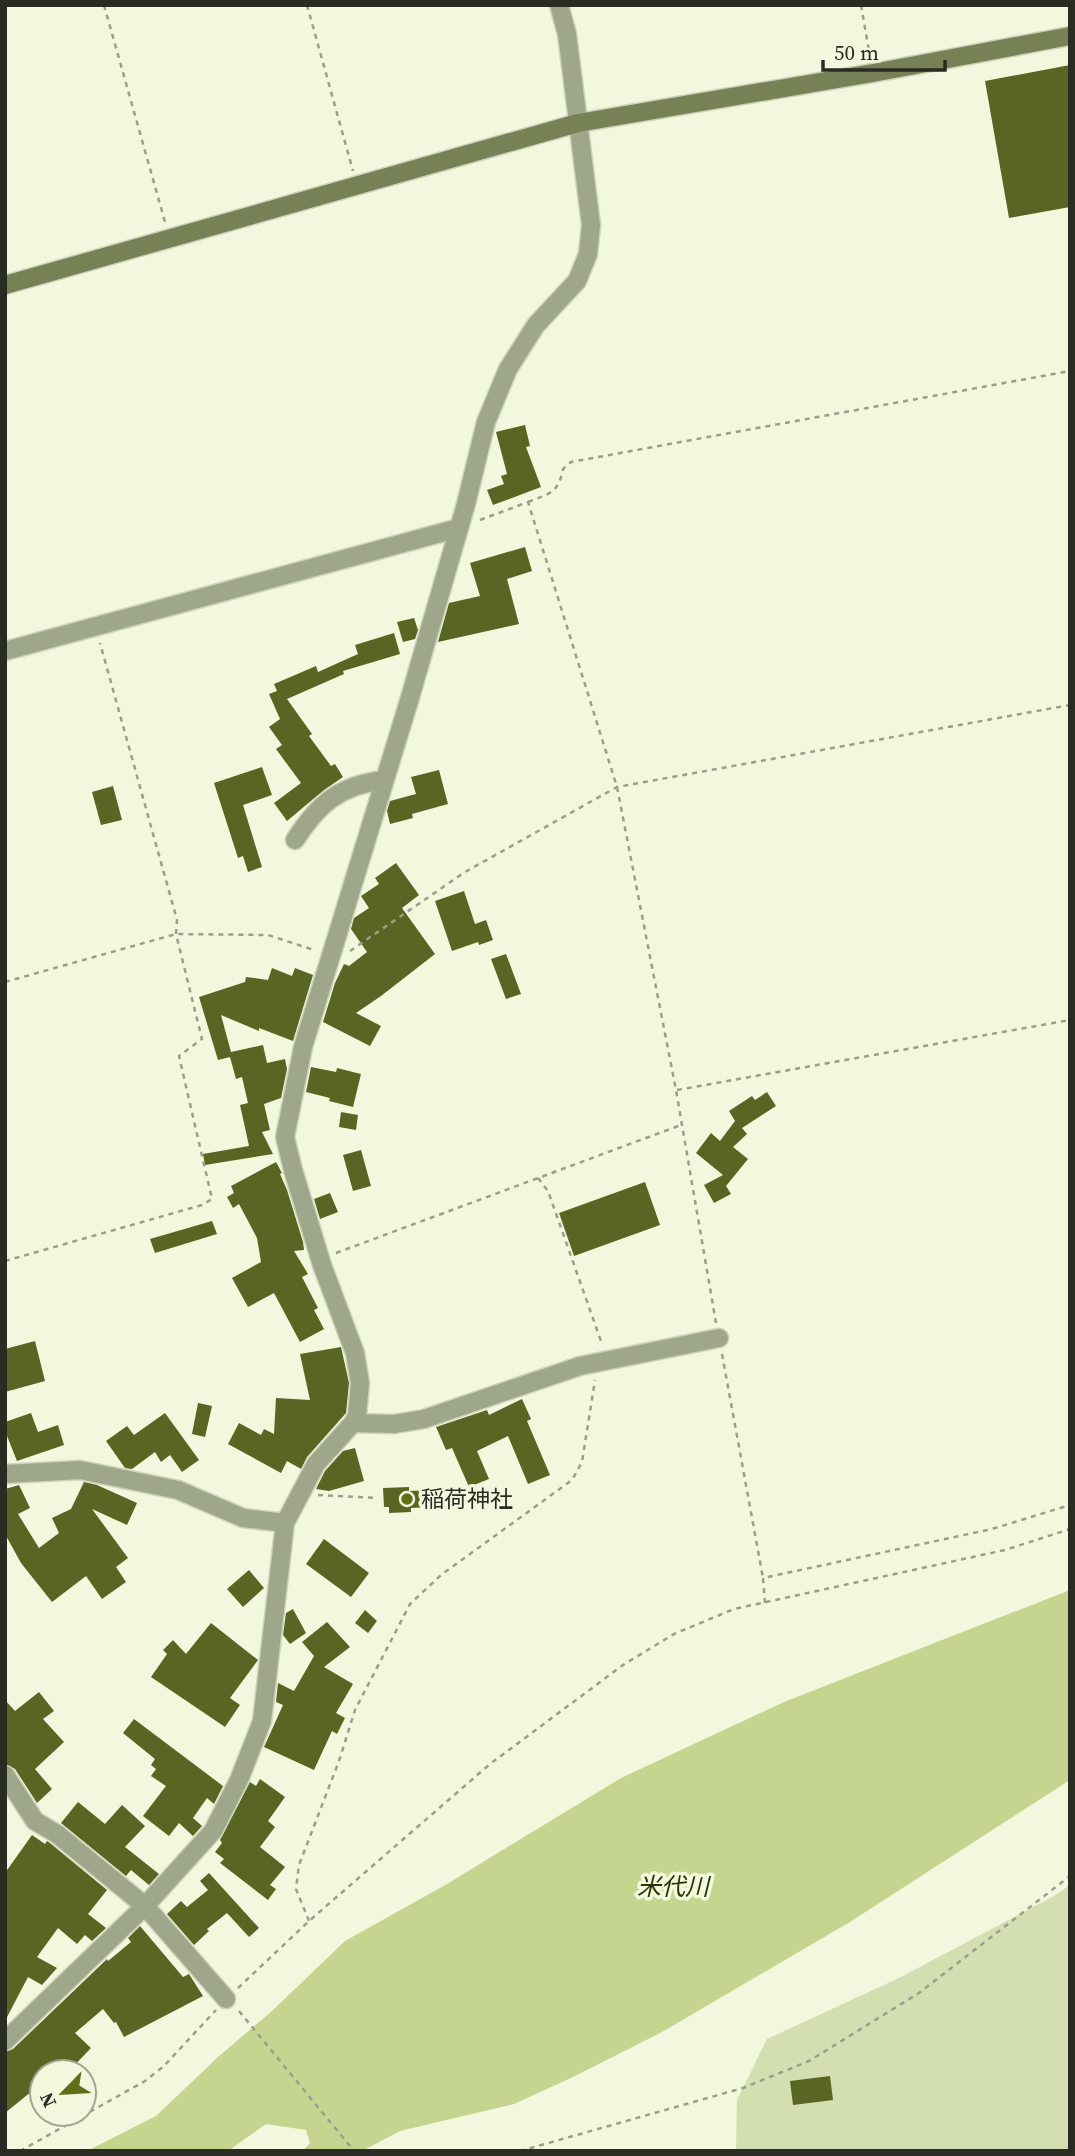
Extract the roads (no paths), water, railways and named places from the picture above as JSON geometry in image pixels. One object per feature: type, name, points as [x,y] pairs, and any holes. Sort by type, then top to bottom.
[{"type":"street","points":[[5,2041],[145,1906],[213,1831],[239,1780],[262,1721],[285,1523],[316,1464],[357,1416],[360,1383],[355,1353],[320,1259],[285,1137],[303,1046],[459,528],[486,422],[508,369],[536,325],[577,281],[589,254],[591,225],[567,34],[559,5]]},
{"type":"street","points":[[5,285],[578,123],[873,73],[1070,36]]},
{"type":"street","points":[[5,651],[459,528]]},
{"type":"street","points":[[295,840],[309,817],[323,803],[356,786],[384,780]]},
{"type":"street","points":[[353,1423],[394,1424],[424,1419],[601,1361],[719,1338]]},
{"type":"street","points":[[5,1474],[79,1470],[178,1490],[243,1518],[285,1523]]},
{"type":"street","points":[[5,1775],[35,1821],[57,1834],[145,1906],[226,1999]]},
{"type":"water","name":"米代川","points":[[1070,1590],[1070,1780],[850,1922],[662,2032],[514,2104],[400,2131],[362,2151],[303,2151],[310,2143],[306,2130],[266,2124],[228,2151],[87,2151],[156,2116],[345,1941],[447,1884],[621,1778],[784,1702]]},
{"type":"place","name":"稲荷神社","points":[[407,1499]]}]
